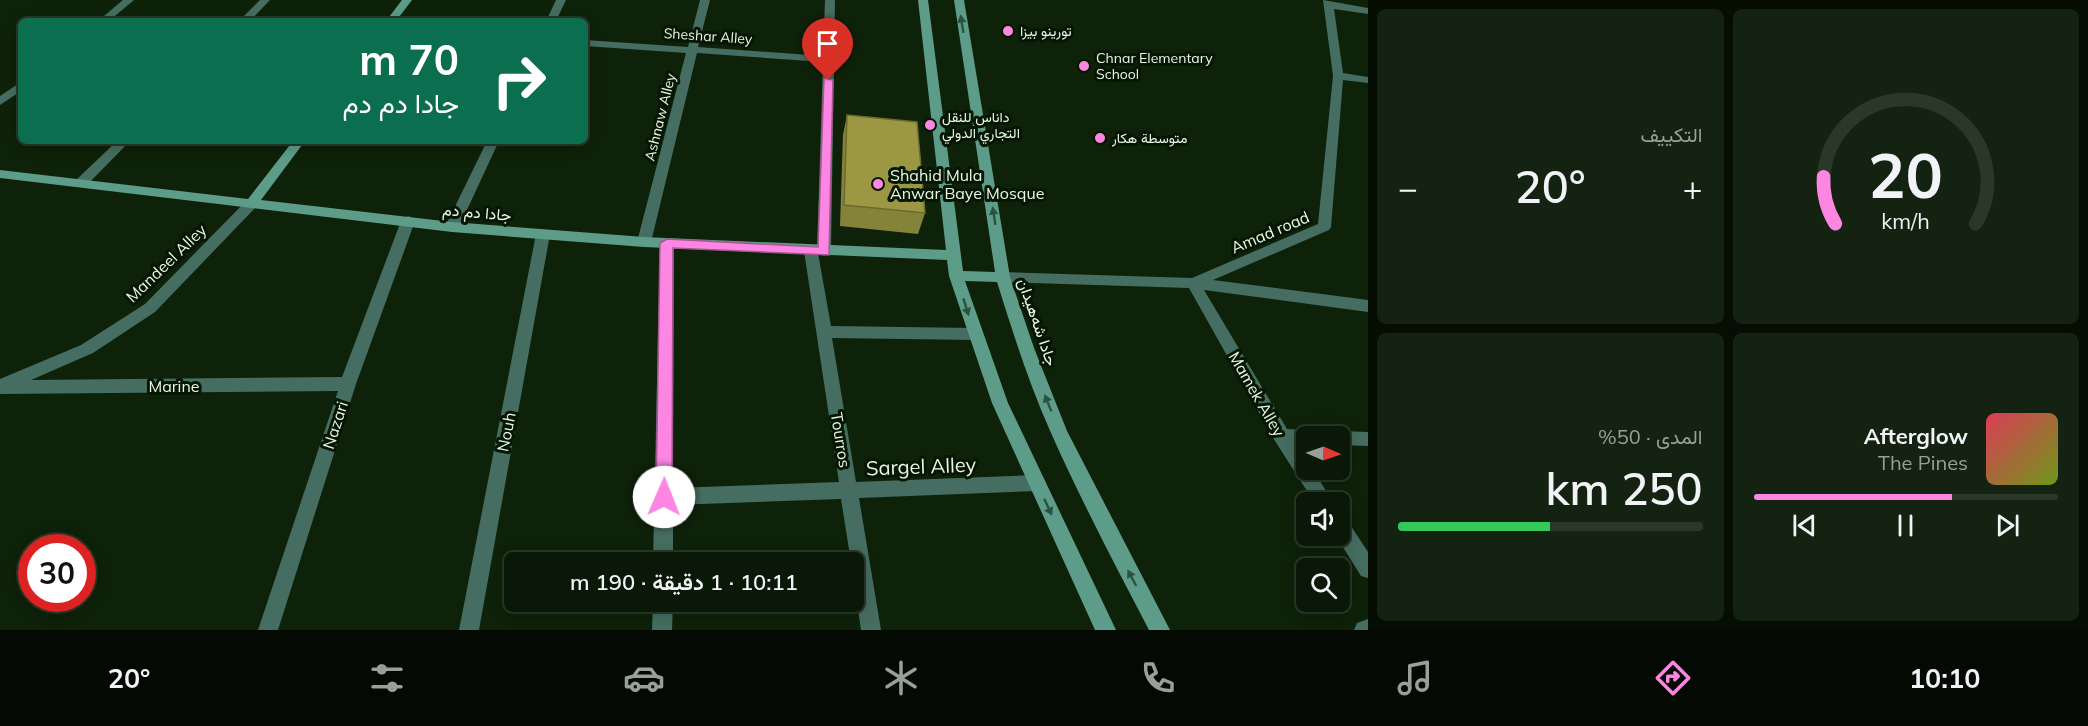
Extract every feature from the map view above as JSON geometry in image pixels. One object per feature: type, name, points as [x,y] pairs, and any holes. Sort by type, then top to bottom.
[{"type":"main road","points":[[393,18],[407,0]]},
{"type":"main road","points":[[924,0],[956,276],[974,334],[1000,403],[1106,630]]},
{"type":"main road","name":"جادا شەهیدان","points":[[958,0],[1003,277],[1026,348],[1059,432],[1108,533],[1160,630]]},
{"type":"main road","points":[[253,202],[297,144]]},
{"type":"main road","name":"جادا دم دم","points":[[1,176],[253,202],[452,227],[644,242],[952,255]]},
{"type":"main road","points":[[956,276],[1003,277]]},
{"type":"street","points":[[107,18],[129,0]]},
{"type":"street","points":[[247,18],[265,0]]},
{"type":"street","points":[[552,18],[561,0]]},
{"type":"street","name":"Ashnaw Alley","points":[[644,242],[705,0]]},
{"type":"street","name":"Tourros","points":[[830,0],[818,251],[823,332],[871,630]]},
{"type":"street","points":[[1328,2],[1368,10]]},
{"type":"street","name":"Amad road","points":[[1003,277],[1192,283],[1324,227],[1338,76],[1328,2]]},
{"type":"street","name":"Sheshar Alley","points":[[588,43],[828,58]]},
{"type":"street","points":[[1338,76],[1368,80]]},
{"type":"street","points":[[0,102],[18,87]]},
{"type":"street","points":[[81,183],[121,144]]},
{"type":"street","points":[[452,227],[492,144]]},
{"type":"street","name":"Mandeel Alley","points":[[0,387],[87,349],[150,308],[253,202]]},
{"type":"street","name":"Nazari","points":[[268,630],[348,384],[408,221]]},
{"type":"street","name":"Nouh","points":[[469,630],[543,234]]},
{"type":"street","points":[[663,552],[667,243]]},
{"type":"street","points":[[1192,283],[1368,306]]},
{"type":"street","name":"Mamek Alley","points":[[1192,283],[1281,435],[1318,492]]},
{"type":"street","points":[[823,332],[974,334]]},
{"type":"street","name":"Marine","points":[[0,387],[348,384]]},
{"type":"street","points":[[1281,435],[1296,436]]},
{"type":"street","points":[[1350,438],[1368,439]]},
{"type":"street","name":"Sargel Alley","points":[[664,497],[1037,483]]},
{"type":"street","points":[[1350,541],[1368,569]]},
{"type":"street","points":[[662,630],[663,612]]},
{"type":"building","name":"Shahid Mula Anwar Baye Mosque","points":[[847,115],[917,122],[925,213],[844,205]]},
{"type":"place","name":"تورينو بيزا","points":[[1008,31]]},
{"type":"place","name":"Chnar Elementary School","points":[[1084,66]]},
{"type":"place","name":"داناس للنقل التجاري الدولي","points":[[930,125]]},
{"type":"place","name":"متوسطة هكار","points":[[1100,138]]},
{"type":"place","name":"Shahid Mula Anwar Baye Mosque","points":[[878,184]]},
{"type":"route","points":[[664,497],[667,243],[824,251],[828,80]]}]
